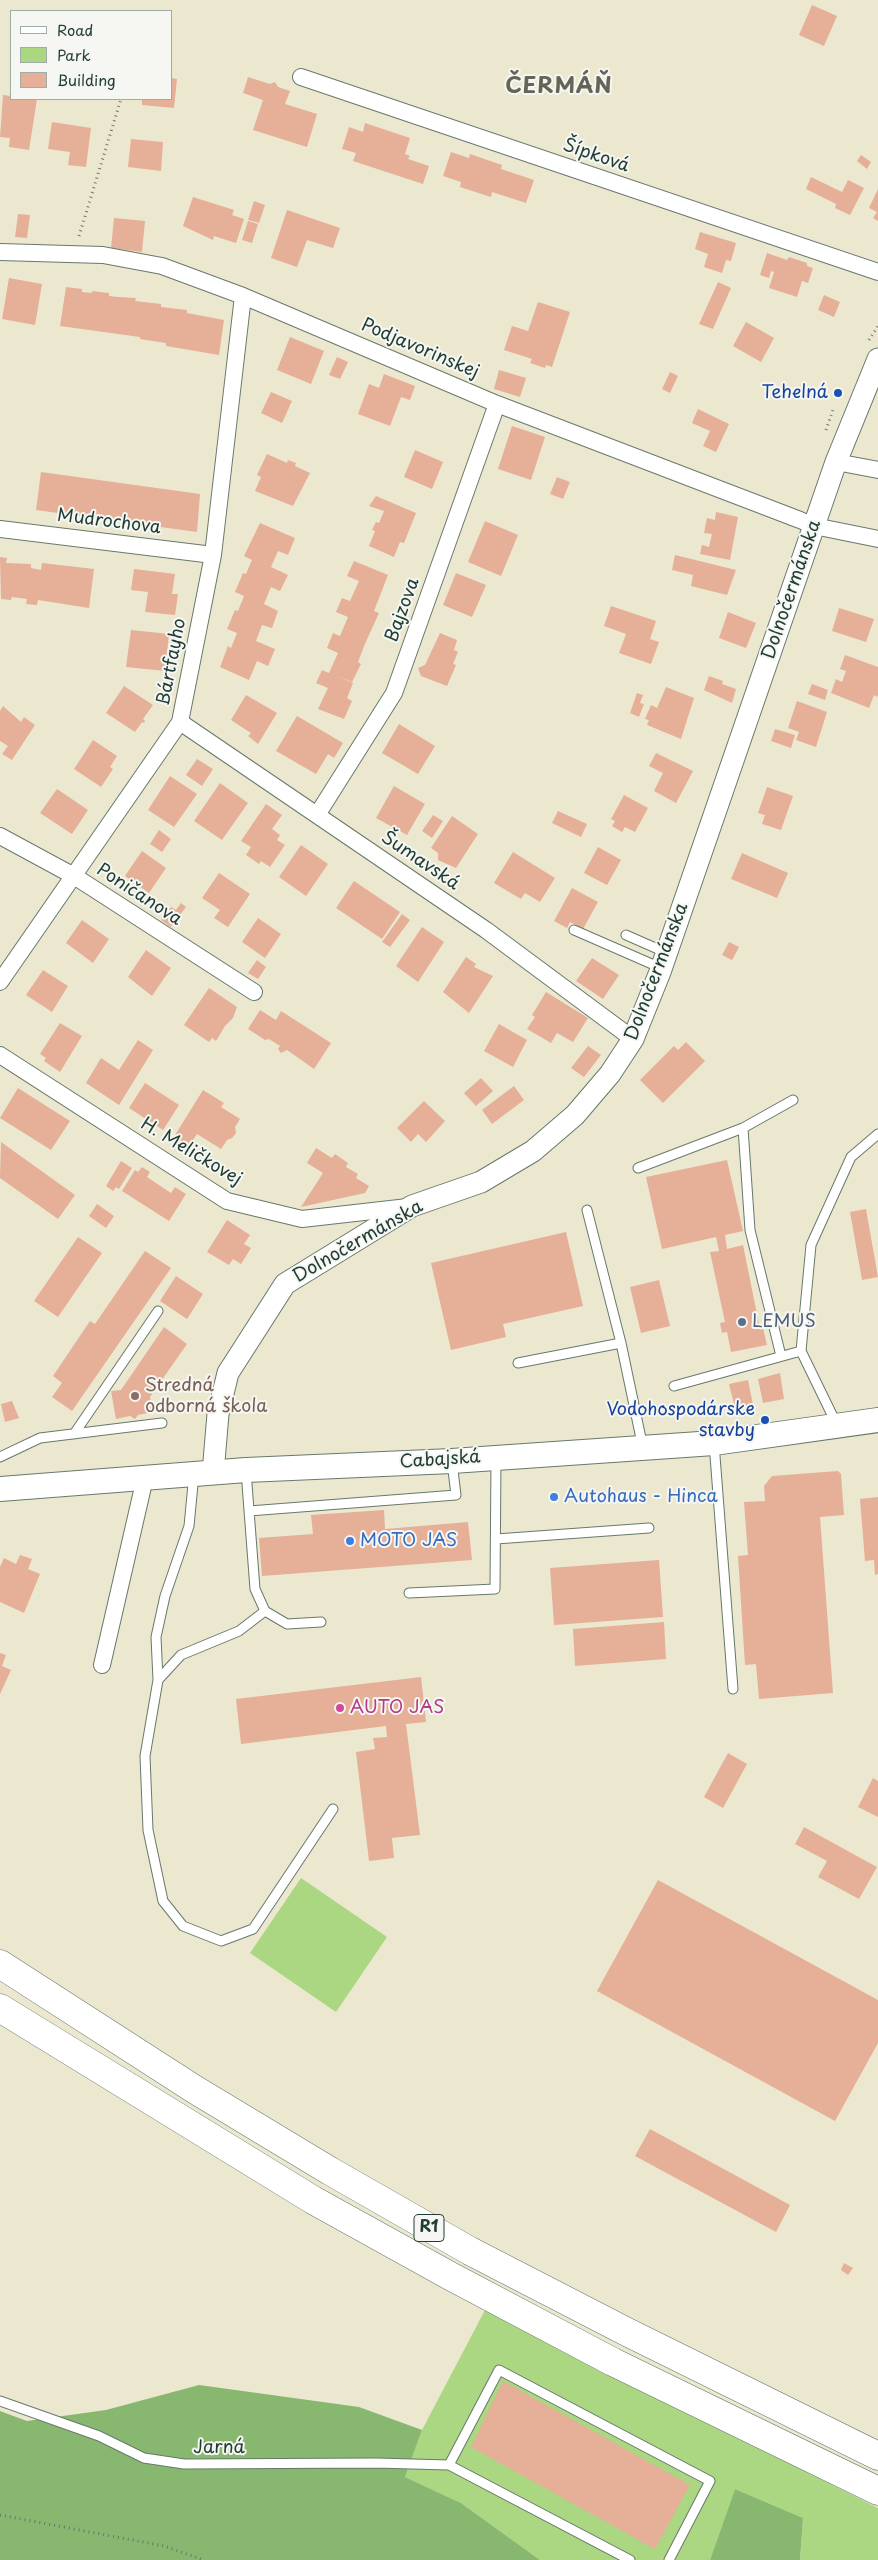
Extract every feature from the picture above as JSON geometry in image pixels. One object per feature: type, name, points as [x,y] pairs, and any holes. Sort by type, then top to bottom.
[{"type":"highway","name":"R1","points":[[0,1964],[202,2094],[330,2171],[470,2251],[627,2332],[878,2456]]},
{"type":"highway","name":"R1","points":[[0,2008],[313,2200],[435,2267],[613,2362],[878,2490]]},
{"type":"main road","name":"Cabajská","points":[[0,1489],[246,1470],[452,1461],[714,1443],[838,1428],[878,1420]]},
{"type":"street","name":"Šípková","points":[[301,77],[878,272]]},
{"type":"street","name":"Podjavorinskej","points":[[0,252],[103,255],[162,266],[243,296],[498,404],[814,526]]},
{"type":"street","name":"Bártfayho","points":[[0,982],[180,722],[213,555],[243,296]]},
{"type":"street","name":"Dolnočermánska","points":[[204,1473],[228,1373],[285,1284],[412,1206],[481,1182],[533,1151],[575,1115],[610,1074],[633,1039],[664,961],[836,462],[878,359]]},
{"type":"street","name":"Bajzova","points":[[317,815],[394,693],[498,404]]},
{"type":"street","points":[[836,462],[878,470]]},
{"type":"street","points":[[814,526],[878,539]]},
{"type":"street","name":"Mudrochova","points":[[0,529],[213,555]]},
{"type":"street","name":"Šumavská","points":[[180,722],[486,930],[633,1039]]},
{"type":"street","name":"Poničanova","points":[[0,836],[74,876],[254,992]]},
{"type":"street","name":"H. Meličkovej","points":[[0,1055],[227,1201],[302,1219],[412,1206]]},
{"type":"street","points":[[102,1664],[145,1478]]},
{"type":"lane","points":[[574,930],[664,961]]},
{"type":"lane","points":[[626,935],[664,961]]},
{"type":"lane","points":[[638,1168],[743,1128],[793,1100]]},
{"type":"lane","points":[[743,1128],[750,1230],[781,1356]]},
{"type":"lane","points":[[838,1428],[802,1351],[811,1245],[851,1157],[878,1134]]},
{"type":"lane","points":[[587,1210],[621,1344],[643,1448]]},
{"type":"lane","points":[[74,1434],[158,1311]]},
{"type":"lane","points":[[518,1363],[621,1344]]},
{"type":"lane","points":[[674,1386],[802,1351]]},
{"type":"lane","points":[[0,1457],[40,1438],[162,1424]]},
{"type":"lane","points":[[714,1443],[732,1689]]},
{"type":"lane","points":[[409,1593],[495,1589],[496,1457]]},
{"type":"lane","points":[[249,1511],[456,1495],[452,1461]]},
{"type":"lane","points":[[246,1470],[254,1589],[265,1611],[287,1624],[321,1622]]},
{"type":"lane","points":[[204,1473],[189,1526],[165,1596],[156,1637],[158,1680],[145,1756],[148,1830],[163,1901],[183,1926],[222,1941],[253,1929],[333,1809]]},
{"type":"lane","points":[[496,1538],[649,1528]]},
{"type":"lane","points":[[158,1680],[181,1655],[240,1632],[265,1611]]},
{"type":"lane","points":[[630,2560],[449,2465],[499,2370],[710,2481],[668,2560]]},
{"type":"lane","name":"Jarná","points":[[0,2401],[98,2436],[144,2458],[176,2463],[449,2465]]},
{"type":"path","points":[[74,254],[121,100]]},
{"type":"path","points":[[0,2515],[164,2546],[204,2560]]},
{"type":"green space","points":[[301,1878],[387,1937],[336,2012],[250,1953]]},
{"type":"green space","points":[[485,2310],[878,2508],[878,2560],[800,2560],[803,2518],[735,2489],[710,2560],[540,2560],[461,2503],[405,2477],[422,2430]]},
{"type":"green space","points":[[199,2385],[359,2407],[422,2430],[405,2477],[461,2503],[540,2560],[0,2560],[0,2411],[27,2421],[106,2410]]},
{"type":"green space","points":[[735,2489],[803,2518],[800,2560],[710,2560]]},
{"type":"building","points":[[812,5],[837,16],[824,46],[799,35]]},
{"type":"building","points":[[248,77],[270,84],[275,82],[278,87],[290,91],[285,104],[317,114],[307,147],[253,130],[263,100],[243,93]]},
{"type":"building","points":[[172,78],[177,79],[174,108],[142,105],[142,100],[172,100]]},
{"type":"building","points":[[3,95],[10,96],[10,100],[37,100],[29,150],[9,147],[10,138],[0,137]]},
{"type":"building","points":[[52,122],[91,128],[86,167],[68,165],[70,152],[48,149]]},
{"type":"building","points":[[365,123],[410,138],[405,154],[410,156],[408,159],[429,166],[423,184],[353,161],[356,153],[342,149],[349,127],[363,132]]},
{"type":"building","points":[[131,139],[163,142],[161,171],[128,167]]},
{"type":"building","points":[[451,152],[469,158],[470,154],[502,165],[501,169],[534,180],[526,203],[492,192],[491,197],[460,187],[461,182],[443,176]]},
{"type":"building","points":[[861,155],[871,162],[867,169],[857,161]]},
{"type":"building","points":[[811,177],[842,192],[848,180],[864,188],[850,215],[835,208],[836,204],[806,189]]},
{"type":"building","points":[[878,189],[878,221],[873,218],[877,212],[869,208]]},
{"type":"building","points":[[193,197],[234,210],[232,215],[244,219],[236,243],[214,236],[213,240],[183,226]]},
{"type":"building","points":[[254,201],[265,205],[259,223],[248,220]]},
{"type":"building","points":[[287,210],[340,228],[333,248],[307,240],[297,267],[271,258]]},
{"type":"building","points":[[18,214],[30,215],[27,238],[15,237]]},
{"type":"building","points":[[114,218],[145,221],[142,252],[111,248]]},
{"type":"building","points":[[248,221],[258,224],[252,243],[242,240]]},
{"type":"building","points":[[700,232],[736,243],[731,261],[726,260],[722,273],[704,267],[708,254],[695,249]]},
{"type":"building","points":[[767,253],[787,260],[789,257],[807,263],[807,266],[813,268],[808,283],[802,281],[797,297],[769,288],[774,272],[771,271],[769,278],[760,275]]},
{"type":"building","points":[[9,278],[42,284],[35,325],[2,319]]},
{"type":"building","points":[[718,282],[731,288],[713,329],[699,324]]},
{"type":"building","points":[[66,287],[82,289],[82,292],[92,293],[92,291],[109,293],[109,296],[136,298],[135,301],[161,304],[161,307],[187,310],[187,313],[224,320],[219,355],[166,346],[166,343],[140,339],[140,337],[60,326]]},
{"type":"building","points":[[824,295],[840,302],[834,317],[818,310]]},
{"type":"building","points":[[538,302],[570,312],[552,367],[546,365],[545,368],[530,363],[532,359],[504,350],[512,326],[528,331]]},
{"type":"building","points":[[746,322],[774,338],[761,362],[733,346]]},
{"type":"building","points":[[290,337],[324,351],[311,384],[277,370]]},
{"type":"building","points":[[337,357],[348,362],[340,379],[329,375]]},
{"type":"building","points":[[499,370],[526,378],[520,397],[494,389]]},
{"type":"building","points":[[670,372],[678,376],[670,393],[662,389]]},
{"type":"building","points":[[384,374],[415,386],[410,400],[401,397],[390,426],[358,414],[369,384],[379,388]]},
{"type":"building","points":[[271,392],[292,401],[282,423],[261,413]]},
{"type":"building","points":[[698,409],[729,424],[716,452],[703,446],[710,431],[692,423]]},
{"type":"building","points":[[512,426],[545,437],[531,480],[498,469]]},
{"type":"building","points":[[415,450],[443,462],[432,489],[404,477]]},
{"type":"building","points":[[267,454],[287,463],[288,460],[296,463],[295,466],[310,473],[293,506],[255,491],[261,477],[257,475]]},
{"type":"building","points":[[41,472],[200,494],[197,532],[36,510]]},
{"type":"building","points":[[557,477],[570,482],[563,499],[550,494]]},
{"type":"building","points":[[376,496],[416,513],[404,543],[400,542],[394,557],[369,546],[375,531],[372,530],[376,522],[379,523],[384,511],[369,506]]},
{"type":"building","points":[[716,512],[738,517],[730,560],[700,554],[702,545],[709,547],[712,534],[704,533],[707,518],[715,520]]},
{"type":"building","points":[[485,521],[518,535],[501,576],[468,562]]},
{"type":"building","points":[[260,523],[295,538],[288,555],[278,551],[271,567],[288,575],[280,591],[271,587],[264,604],[278,611],[272,628],[262,625],[256,641],[275,649],[268,666],[257,661],[249,680],[220,667],[228,646],[231,648],[237,633],[227,629],[235,610],[238,611],[244,596],[235,592],[243,573],[246,574],[252,560],[244,556]]},
{"type":"building","points":[[675,555],[736,570],[727,595],[691,586],[693,575],[672,570]]},
{"type":"building","points":[[0,557],[7,558],[6,563],[31,564],[31,568],[41,570],[42,563],[94,569],[89,608],[38,600],[37,605],[26,604],[27,599],[12,597],[11,600],[1,599]]},
{"type":"building","points":[[354,561],[388,575],[374,611],[379,613],[364,646],[358,662],[361,664],[352,682],[335,675],[353,683],[347,698],[352,701],[344,719],[318,709],[328,688],[316,683],[322,670],[329,673],[338,653],[327,648],[333,633],[340,636],[348,617],[336,612],[342,598],[350,601],[359,581],[347,576]]},
{"type":"building","points":[[134,569],[175,574],[172,594],[178,594],[175,615],[145,612],[148,592],[131,590]]},
{"type":"building","points":[[456,573],[486,585],[472,617],[443,605]]},
{"type":"building","points":[[611,606],[656,621],[650,639],[659,642],[651,664],[619,653],[626,634],[604,626]]},
{"type":"building","points":[[839,608],[874,619],[866,642],[832,631]]},
{"type":"building","points":[[728,612],[756,623],[746,648],[719,638]]},
{"type":"building","points":[[131,630],[169,634],[165,671],[126,667]]},
{"type":"building","points":[[440,633],[457,640],[454,650],[458,652],[453,664],[456,665],[447,686],[421,676],[418,668],[425,665]]},
{"type":"building","points":[[845,655],[878,667],[878,695],[877,697],[874,695],[869,708],[831,693],[836,679],[842,682],[846,671],[840,669]]},
{"type":"building","points":[[709,676],[723,681],[722,684],[736,689],[732,703],[704,690]]},
{"type":"building","points":[[812,684],[828,690],[825,700],[808,694]]},
{"type":"building","points":[[124,686],[153,705],[143,719],[144,723],[142,722],[135,732],[106,713]]},
{"type":"building","points":[[666,687],[694,698],[681,739],[647,725],[649,720],[645,719],[651,705],[657,708]]},
{"type":"building","points":[[637,693],[643,695],[640,703],[644,704],[639,717],[630,713]]},
{"type":"building","points":[[246,695],[277,713],[258,744],[248,736],[251,733],[231,720]]},
{"type":"building","points":[[797,701],[827,712],[816,747],[796,740],[799,732],[788,728]]},
{"type":"building","points":[[3,706],[21,722],[24,717],[35,725],[12,760],[2,754],[8,746],[0,741],[0,711]]},
{"type":"building","points":[[297,716],[343,743],[334,758],[328,754],[316,774],[276,751]]},
{"type":"building","points":[[399,724],[435,746],[418,774],[382,753]]},
{"type":"building","points":[[775,729],[795,735],[791,748],[771,741]]},
{"type":"building","points":[[93,740],[117,756],[110,767],[113,769],[101,787],[74,769]]},
{"type":"building","points":[[656,753],[693,771],[676,803],[654,791],[663,773],[649,766]]},
{"type":"building","points":[[197,759],[213,769],[202,786],[186,775]]},
{"type":"building","points":[[170,776],[197,794],[174,827],[148,810]]},
{"type":"building","points":[[220,783],[248,803],[222,840],[194,821]]},
{"type":"building","points":[[394,786],[425,804],[407,835],[376,818]]},
{"type":"building","points":[[767,787],[793,796],[781,830],[762,824],[765,815],[758,813]]},
{"type":"building","points":[[57,789],[88,810],[72,834],[40,813]]},
{"type":"building","points":[[624,795],[648,808],[635,832],[625,827],[622,832],[612,826],[615,821],[611,819]]},
{"type":"building","points":[[266,804],[282,815],[272,829],[280,835],[277,840],[285,845],[270,867],[261,861],[259,864],[246,855],[251,847],[241,841]]},
{"type":"building","points":[[558,811],[587,824],[581,837],[552,823]]},
{"type":"building","points":[[433,815],[443,821],[432,838],[422,831]]},
{"type":"building","points":[[452,816],[478,834],[456,868],[438,860],[438,853],[431,848]]},
{"type":"building","points":[[159,830],[171,839],[162,852],[150,844]]},
{"type":"building","points":[[301,845],[328,864],[306,896],[279,877]]},
{"type":"building","points":[[598,847],[621,860],[607,885],[584,873]]},
{"type":"building","points":[[142,851],[166,868],[149,893],[125,876]]},
{"type":"building","points":[[513,852],[555,878],[540,902],[525,893],[521,899],[494,883]]},
{"type":"building","points":[[742,853],[788,873],[777,898],[731,879]]},
{"type":"building","points":[[219,873],[250,894],[228,927],[214,918],[220,910],[202,898]]},
{"type":"building","points":[[354,881],[400,912],[382,939],[336,908]]},
{"type":"building","points":[[572,888],[598,902],[583,929],[570,922],[567,928],[554,921]]},
{"type":"building","points":[[181,903],[186,907],[171,927],[161,920],[171,907],[176,910]]},
{"type":"building","points":[[402,914],[410,920],[390,947],[382,942]]},
{"type":"building","points":[[258,918],[281,934],[265,958],[242,942]]},
{"type":"building","points":[[82,920],[109,939],[93,963],[66,943]]},
{"type":"building","points":[[422,927],[444,942],[418,982],[396,966]]},
{"type":"building","points":[[729,942],[739,947],[732,960],[722,955]]},
{"type":"building","points":[[146,950],[171,968],[152,996],[128,977]]},
{"type":"building","points":[[466,957],[476,964],[474,967],[493,976],[469,1013],[443,992]]},
{"type":"building","points":[[592,958],[619,975],[603,999],[576,981]]},
{"type":"building","points":[[257,960],[266,967],[258,979],[248,973]]},
{"type":"building","points":[[43,970],[68,986],[52,1012],[26,995]]},
{"type":"building","points":[[209,988],[237,1007],[233,1018],[225,1026],[216,1041],[212,1038],[209,1042],[184,1025]]},
{"type":"building","points":[[546,992],[588,1018],[573,1042],[557,1033],[551,1043],[527,1029],[535,1017],[532,1015]]},
{"type":"building","points":[[260,1010],[276,1020],[281,1011],[331,1043],[314,1069],[287,1050],[281,1053],[278,1049],[280,1046],[269,1039],[265,1040],[248,1029]]},
{"type":"building","points":[[60,1023],[82,1036],[60,1072],[44,1061],[46,1058],[40,1054]]},
{"type":"building","points":[[499,1024],[527,1040],[513,1067],[484,1051]]},
{"type":"building","points":[[138,1040],[153,1050],[119,1105],[86,1083],[101,1058],[119,1070]]},
{"type":"building","points":[[686,1042],[705,1061],[663,1103],[640,1080],[674,1046],[678,1050]]},
{"type":"building","points":[[588,1046],[601,1055],[584,1077],[571,1068]]},
{"type":"building","points":[[481,1078],[493,1091],[476,1106],[464,1093]]},
{"type":"building","points":[[145,1083],[179,1105],[163,1130],[129,1108]]},
{"type":"building","points":[[514,1086],[524,1100],[492,1124],[482,1110]]},
{"type":"building","points":[[18,1088],[70,1121],[51,1150],[0,1118]]},
{"type":"building","points":[[203,1090],[224,1103],[221,1107],[240,1119],[235,1127],[236,1133],[227,1140],[221,1149],[197,1134],[187,1149],[172,1140]]},
{"type":"building","points":[[424,1101],[445,1121],[426,1142],[418,1134],[411,1142],[397,1128]]},
{"type":"building","points":[[1,1142],[75,1195],[58,1219],[0,1178]]},
{"type":"building","points":[[316,1148],[332,1158],[335,1154],[348,1163],[346,1167],[358,1174],[356,1178],[369,1186],[365,1193],[301,1207],[323,1173],[307,1163]]},
{"type":"building","points":[[727,1160],[743,1231],[725,1235],[727,1249],[743,1245],[759,1324],[762,1324],[767,1345],[731,1352],[727,1332],[722,1333],[720,1323],[725,1322],[710,1252],[719,1251],[716,1237],[662,1249],[646,1177]]},
{"type":"building","points":[[121,1161],[132,1168],[119,1189],[116,1187],[113,1191],[106,1186]]},
{"type":"building","points":[[142,1167],[150,1172],[147,1177],[171,1193],[175,1187],[186,1194],[169,1221],[122,1191],[135,1170],[138,1172]]},
{"type":"building","points":[[97,1204],[114,1216],[106,1228],[89,1216]]},
{"type":"building","points":[[866,1209],[878,1277],[862,1280],[850,1212]]},
{"type":"building","points":[[227,1220],[250,1235],[244,1244],[251,1248],[241,1264],[233,1259],[229,1265],[207,1252]]},
{"type":"building","points":[[566,1232],[583,1306],[503,1324],[506,1337],[451,1350],[431,1263]]},
{"type":"building","points":[[78,1237],[102,1253],[58,1317],[34,1301]]},
{"type":"building","points":[[145,1251],[171,1268],[72,1411],[52,1397],[62,1383],[53,1376],[90,1321],[95,1324]]},
{"type":"building","points":[[176,1276],[203,1294],[187,1319],[160,1301]]},
{"type":"building","points":[[659,1280],[670,1326],[641,1333],[630,1287]]},
{"type":"building","points":[[164,1327],[187,1344],[150,1397],[153,1412],[138,1415],[135,1419],[130,1416],[116,1419],[111,1391],[121,1390]]},
{"type":"building","points":[[780,1373],[784,1399],[763,1403],[758,1379]]},
{"type":"building","points":[[748,1380],[753,1405],[735,1408],[729,1384]]},
{"type":"building","points":[[12,1401],[19,1418],[5,1422],[1,1404]]},
{"type":"building","points":[[838,1471],[841,1474],[844,1515],[820,1517],[833,1693],[759,1699],[756,1664],[745,1665],[738,1556],[748,1555],[744,1502],[765,1501],[764,1486],[772,1476]]},
{"type":"building","points":[[878,1497],[878,1574],[875,1575],[874,1560],[865,1561],[860,1499]]},
{"type":"building","points":[[384,1510],[385,1529],[468,1522],[472,1560],[262,1576],[259,1538],[313,1534],[311,1515]]},
{"type":"building","points":[[20,1555],[32,1559],[28,1569],[40,1574],[24,1613],[0,1602],[0,1567],[4,1558],[16,1564]]},
{"type":"building","points":[[659,1560],[663,1617],[554,1625],[550,1568]]},
{"type":"building","points":[[664,1622],[666,1659],[575,1666],[573,1629]]},
{"type":"building","points":[[0,1653],[6,1655],[2,1666],[11,1670],[0,1694]]},
{"type":"building","points":[[421,1677],[426,1722],[406,1724],[420,1835],[392,1838],[394,1858],[369,1861],[356,1752],[375,1749],[373,1738],[387,1737],[386,1726],[241,1744],[236,1699]]},
{"type":"building","points":[[728,1753],[747,1764],[723,1808],[704,1797]]},
{"type":"building","points":[[873,1778],[878,1781],[878,1817],[858,1807]]},
{"type":"building","points":[[804,1827],[877,1867],[859,1899],[818,1877],[827,1861],[795,1844]]},
{"type":"building","points":[[658,1880],[878,2000],[878,2043],[835,2121],[597,1991]]},
{"type":"building","points":[[650,2129],[790,2205],[776,2232],[635,2156]]},
{"type":"building","points":[[844,2263],[853,2268],[848,2275],[841,2270]]},
{"type":"building","points":[[503,2381],[690,2485],[655,2549],[471,2447]]},
{"type":"place","name":"Tehelná","points":[[838,393]]},
{"type":"place","name":"LEMUS","points":[[742,1322]]},
{"type":"place","name":"Stredná odborná škola","points":[[135,1396]]},
{"type":"place","name":"Vodohospodárske stavby","points":[[765,1420]]},
{"type":"place","name":"Autohaus - Hinca","points":[[554,1497]]},
{"type":"place","name":"MOTO JAS","points":[[350,1541]]},
{"type":"place","name":"AUTO JAS","points":[[340,1708]]},
{"type":"district","name":"ČERMÁŇ","points":[[559,87]]}]
